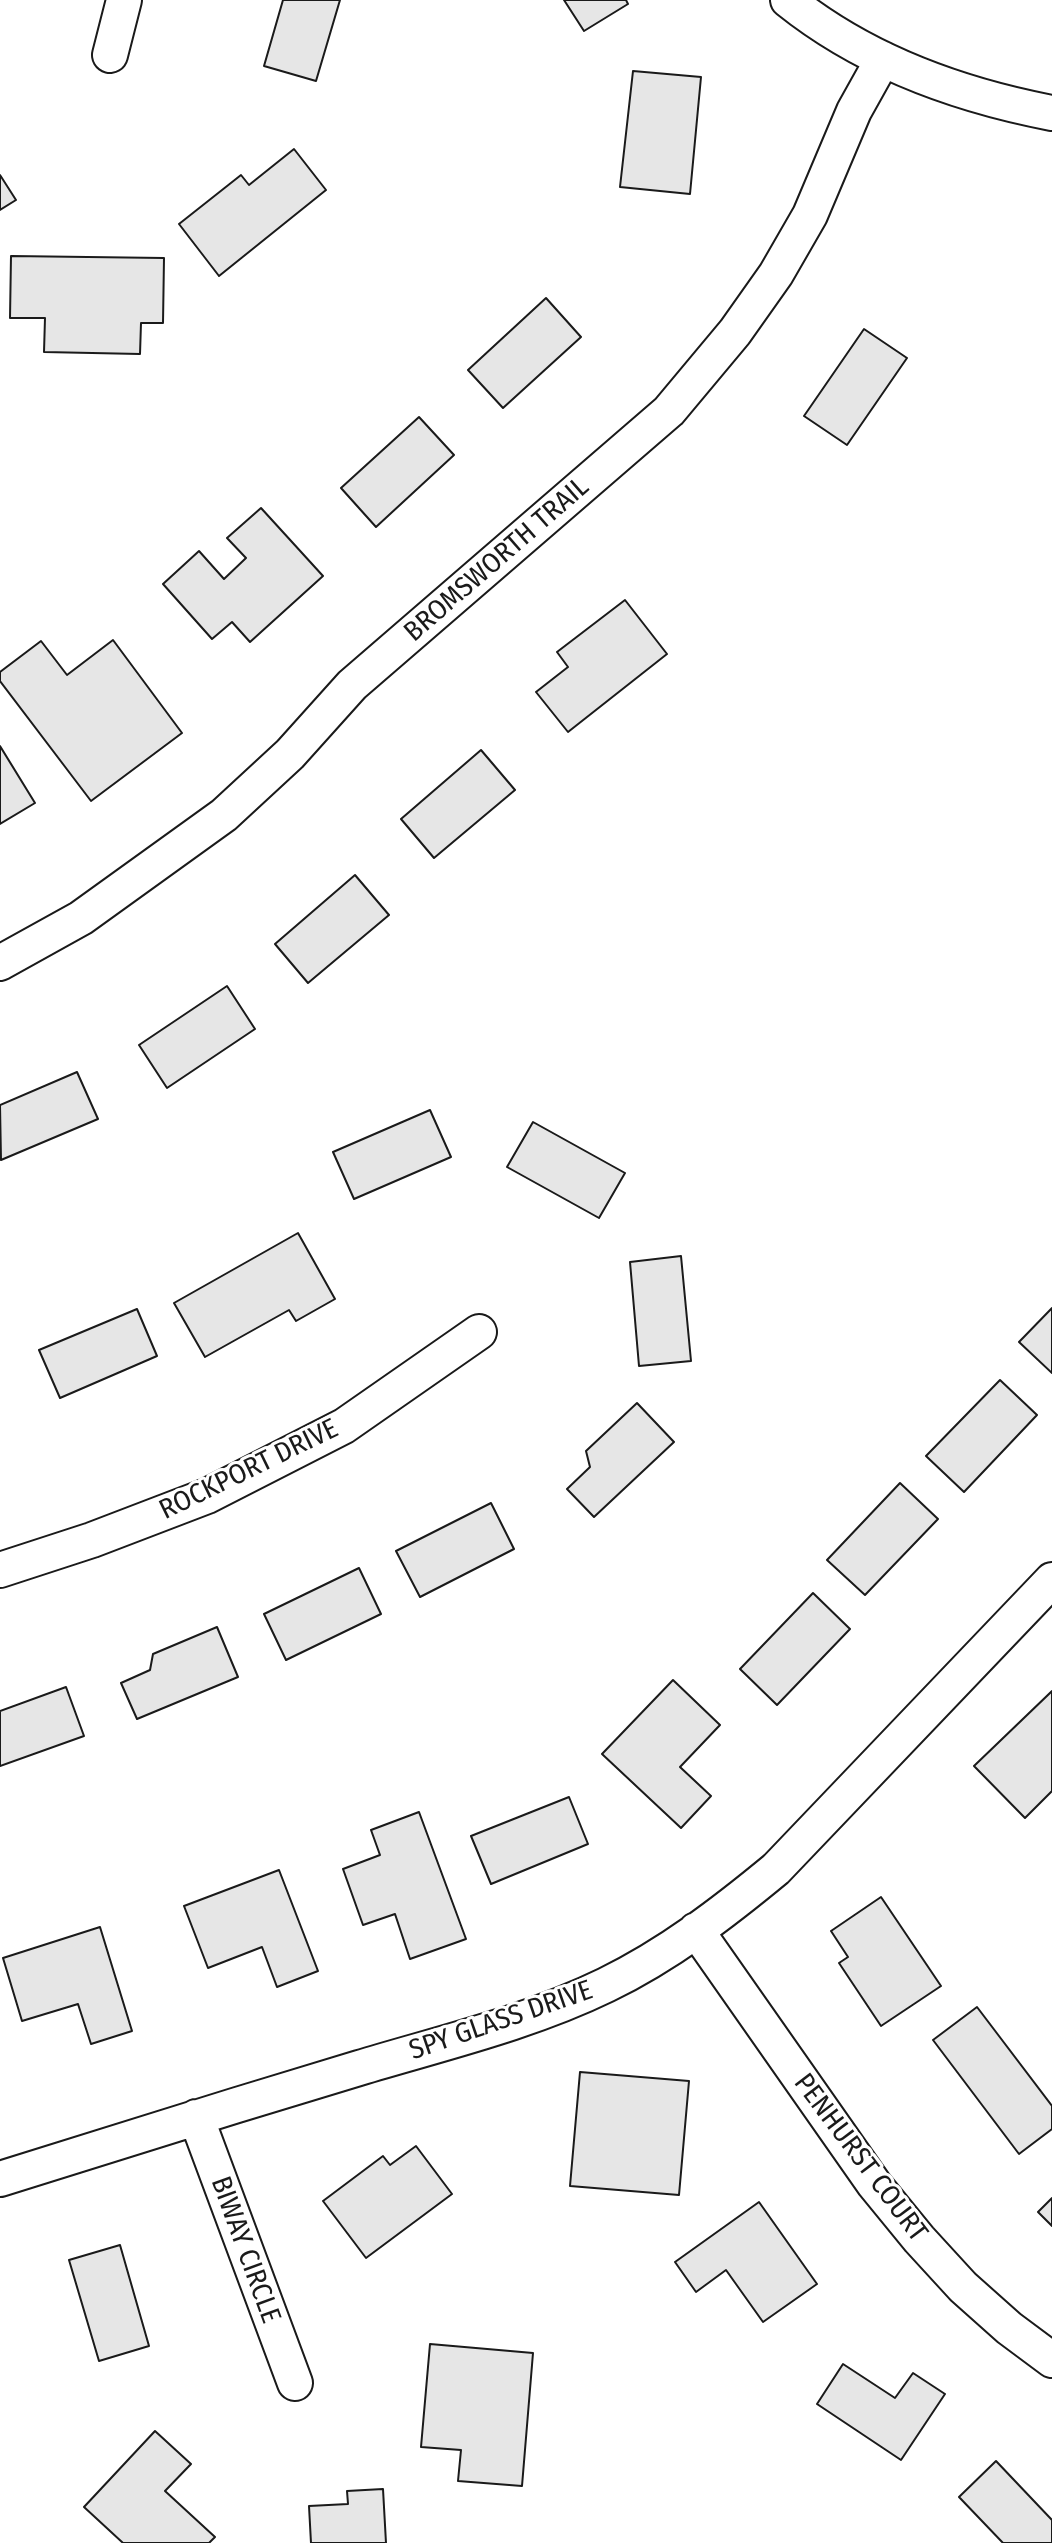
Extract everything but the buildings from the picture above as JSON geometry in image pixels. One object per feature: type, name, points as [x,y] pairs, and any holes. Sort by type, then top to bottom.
[{"type":"street","points":[[110,55],[124,0]]},
{"type":"street","points":[[788,0],[808,16],[883,59],[941,85],[1052,113]]},
{"type":"street","name":"BROMSWORTH TRAIL","points":[[0,963],[81,918],[224,815],[290,754],[352,685],[669,411],[735,332],[776,274],[810,215],[854,111],[883,59]]},
{"type":"street","name":"ROCKPORT DRIVE","points":[[0,1570],[92,1540],[207,1496],[344,1426],[479,1332]]},
{"type":"street","name":"SPY GLASS DRIVE","points":[[0,2179],[537,2015],[607,1985],[674,1946],[739,1900],[776,1869],[1052,1580]]},
{"type":"street","name":"PENHURST COURT","points":[[696,1930],[874,2184],[919,2239],[974,2297],[1052,2360]]},
{"type":"street","name":"BIWAY CIRCLE","points":[[196,2117],[295,2383]]}]
